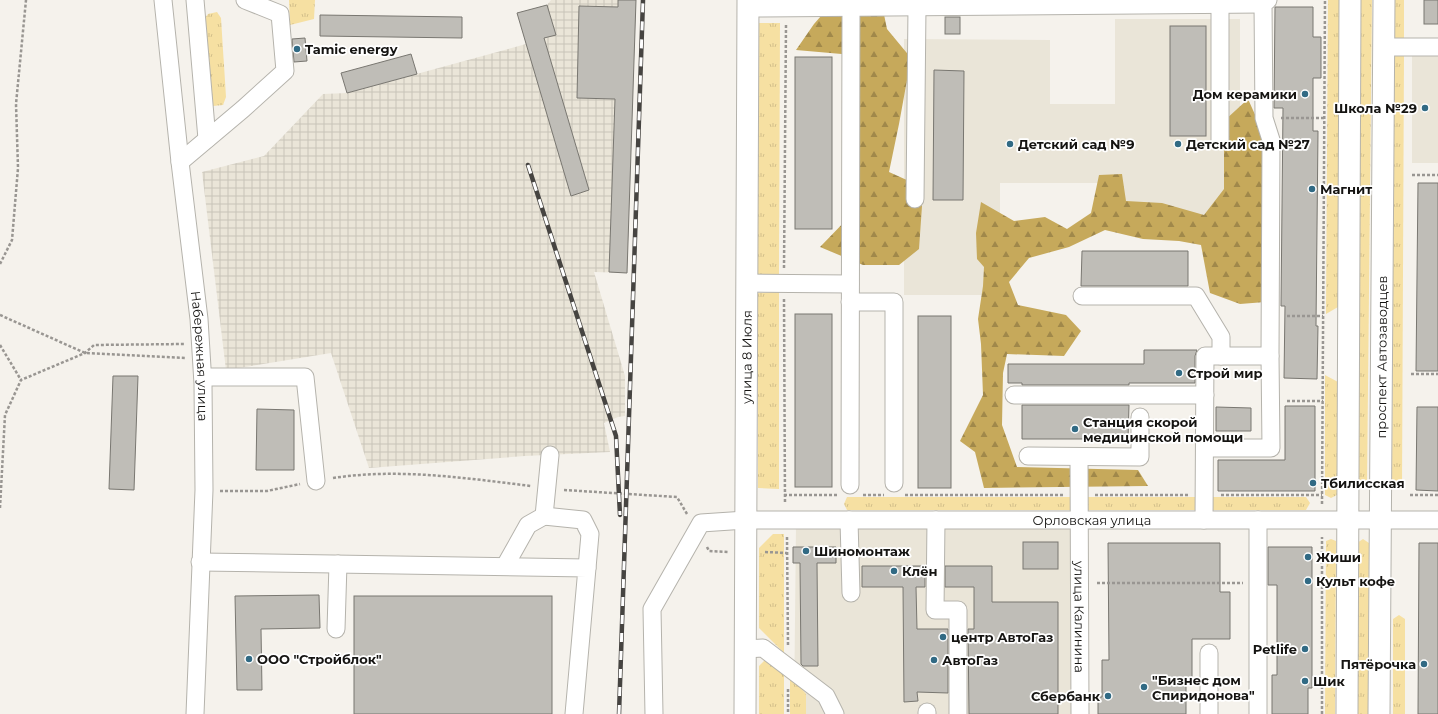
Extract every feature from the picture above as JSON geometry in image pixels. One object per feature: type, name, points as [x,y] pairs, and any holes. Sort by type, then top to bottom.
[{"type":"main road","points":[[1347,714],[1350,0]]},
{"type":"main road","name":"проспект Автозаводцев","points":[[1379,714],[1384,0]]},
{"type":"main road","name":"улица 8 Июля","points":[[745,714],[748,4]]},
{"type":"street","name":"Набережная улица","points":[[163,0],[201,344],[203,377],[204,490],[195,714]]},
{"type":"street","points":[[195,0],[207,140]]},
{"type":"street","points":[[180,162],[285,71],[280,14],[245,0]]},
{"type":"street","points":[[1220,2],[1220,140]]},
{"type":"street","points":[[748,4],[786,8],[851,8],[887,4],[917,7],[1033,3],[1265,2],[1264,118],[1271,140],[1270,448],[1205,448]]},
{"type":"street","points":[[915,199],[917,7]]},
{"type":"street","points":[[849,492],[851,8]]},
{"type":"street","points":[[1383,47],[1438,47]]},
{"type":"street","points":[[747,283],[850,284]]},
{"type":"street","points":[[1082,296],[1196,296],[1221,337],[1221,356]]},
{"type":"street","points":[[850,302],[894,302],[895,491]]},
{"type":"street","points":[[1204,520],[1205,356],[1270,356]]},
{"type":"street","points":[[203,377],[305,377],[316,481]]},
{"type":"street","points":[[1014,395],[1205,395]]},
{"type":"street","points":[[1028,456],[1140,457],[1140,417]]},
{"type":"street","points":[[544,516],[550,455]]},
{"type":"street","name":"улица Калинина","points":[[1079,457],[1080,714]]},
{"type":"street","points":[[505,566],[528,525],[544,516],[583,520],[590,534],[574,714]]},
{"type":"street","name":"Орловская улица","points":[[698,529],[701,523],[746,520],[1438,520]]},
{"type":"street","points":[[849,520],[851,593]]},
{"type":"street","points":[[936,520],[935,610],[958,610],[958,714]]},
{"type":"street","points":[[1258,520],[1258,714]]},
{"type":"street","points":[[654,714],[652,608],[698,529]]},
{"type":"street","points":[[200,562],[587,568]]},
{"type":"street","points":[[336,629],[338,564]]},
{"type":"street","points":[[745,649],[763,648],[826,696],[835,714]]},
{"type":"street","points":[[1209,653],[1209,714]]},
{"type":"path","points":[[0,264],[12,240],[18,168],[16,104],[26,0]]},
{"type":"path","points":[[1322,714],[1325,0]]},
{"type":"path","points":[[786,8],[784,496],[787,520],[788,714]]},
{"type":"path","points":[[1264,118],[1324,118]]},
{"type":"path","points":[[1412,175],[1438,175]]},
{"type":"path","points":[[0,315],[85,353],[187,358],[187,364]]},
{"type":"path","points":[[1270,316],[1323,316]]},
{"type":"path","points":[[0,508],[5,415],[21,380],[85,353],[94,345],[201,344]]},
{"type":"path","points":[[0,345],[21,380]]},
{"type":"path","points":[[1411,374],[1438,374]]},
{"type":"path","points":[[1270,401],[1323,401]]},
{"type":"path","points":[[204,490],[267,491],[352,475],[432,474],[574,492],[677,497],[698,529]]},
{"type":"path","points":[[784,496],[895,491],[1080,496],[1322,496]]},
{"type":"path","points":[[1410,496],[1438,496]]},
{"type":"path","points":[[1097,583],[1258,583]]},
{"type":"shaded area","points":[[551,0],[636,0],[627,273],[594,272],[625,376],[625,416],[618,417],[604,423],[610,452],[525,456],[369,468],[331,353],[226,370],[202,172],[264,156],[323,94],[347,93],[526,44],[517,13],[547,5]]},
{"type":"shaded area","points":[[1115,19],[1240,19],[1240,225],[1115,224],[1115,183],[1000,183],[1000,295],[904,295],[904,39],[1050,40],[1050,104],[1115,104]]},
{"type":"shaded area","name":"Школа №29","points":[[1412,53],[1438,53],[1438,163],[1412,163]]},
{"type":"shaded area","points":[[796,526],[1075,526],[1074,714],[794,714]]},
{"type":"green space","points":[[289,0],[315,0],[314,19],[290,25]]},
{"type":"green space","points":[[835,0],[881,0],[887,29],[911,58],[889,172],[909,181],[922,206],[919,249],[899,265],[863,265],[820,247],[852,214],[853,55],[796,50],[814,24]]},
{"type":"green space","points":[[1328,0],[1340,0],[1338,307],[1326,314]]},
{"type":"green space","points":[[1359,0],[1372,0],[1367,484],[1361,488],[1355,484]]},
{"type":"green space","points":[[1395,0],[1404,0],[1404,39],[1394,39]]},
{"type":"green space","points":[[217,12],[221,18],[226,97],[223,105],[213,106],[207,95],[203,21],[208,14]]},
{"type":"green space","points":[[758,23],[780,23],[779,275],[758,275]]},
{"type":"green space","points":[[1394,55],[1404,55],[1402,487],[1392,487]]},
{"type":"green space","points":[[1248,99],[1261,128],[1266,191],[1265,302],[1240,304],[1210,293],[1201,245],[1179,241],[1143,239],[1105,230],[1069,247],[1029,258],[1009,282],[1018,305],[1066,315],[1081,331],[1064,356],[1007,354],[1003,373],[1002,425],[1017,467],[1138,470],[1148,486],[984,488],[975,452],[960,441],[983,395],[981,344],[978,319],[984,267],[977,259],[976,233],[981,202],[1014,221],[1045,217],[1067,229],[1091,213],[1099,175],[1122,174],[1126,201],[1162,203],[1204,215],[1224,189],[1224,121]]},
{"type":"green space","points":[[779,292],[779,489],[758,488],[758,293]]},
{"type":"green space","points":[[1325,375],[1338,382],[1337,495],[1331,498],[1325,495]]},
{"type":"green space","points":[[847,497],[1077,497],[1077,510],[847,510],[844,504]]},
{"type":"green space","points":[[1082,497],[1200,497],[1200,510],[1082,510]]},
{"type":"green space","points":[[1207,497],[1306,497],[1310,503],[1306,510],[1207,510]]},
{"type":"green space","points":[[773,534],[784,534],[784,653],[759,628],[759,548]]},
{"type":"green space","points":[[1331,539],[1336,541],[1335,714],[1325,714],[1326,541]]},
{"type":"green space","points":[[1363,539],[1369,543],[1368,714],[1356,714],[1357,543]]},
{"type":"green space","points":[[1399,615],[1405,619],[1405,714],[1393,714],[1393,619]]},
{"type":"green space","points":[[765,660],[784,672],[784,714],[759,714],[759,666]]},
{"type":"green space","points":[[790,676],[806,694],[806,714],[790,714]]},
{"type":"building","points":[[618,0],[636,0],[627,273],[609,272],[615,99],[577,98],[579,6],[618,7]]},
{"type":"building","points":[[1424,0],[1438,0],[1438,24],[1424,24]]},
{"type":"building","points":[[547,5],[556,35],[544,38],[589,190],[571,196],[517,13]]},
{"type":"building","points":[[1275,7],[1313,7],[1313,37],[1321,37],[1321,78],[1313,78],[1313,131],[1318,131],[1316,326],[1318,326],[1317,379],[1284,378],[1285,306],[1281,306],[1283,108],[1274,108]]},
{"type":"building","points":[[320,15],[462,17],[462,38],[320,36]]},
{"type":"building","points":[[945,17],[960,17],[960,34],[945,34]]},
{"type":"building","points":[[1170,26],[1206,26],[1206,136],[1170,136]]},
{"type":"building","points":[[305,38],[307,61],[294,62],[292,39]]},
{"type":"building","points":[[411,54],[417,74],[347,93],[341,73]]},
{"type":"building","points":[[795,57],[832,57],[832,229],[795,229]]},
{"type":"building","points":[[934,70],[964,71],[963,200],[933,200]]},
{"type":"building","points":[[1418,183],[1438,183],[1438,371],[1416,371]]},
{"type":"building","points":[[1082,251],[1188,251],[1188,286],[1081,286]]},
{"type":"building","points":[[795,314],[832,314],[832,487],[795,487]]},
{"type":"building","points":[[918,316],[951,316],[951,488],[918,488]]},
{"type":"building","points":[[1144,350],[1197,350],[1195,356],[1195,383],[1129,383],[1129,385],[1022,385],[1022,383],[1008,383],[1008,364],[1144,364]]},
{"type":"building","points":[[113,376],[138,376],[134,490],[109,489]]},
{"type":"building","name":"Станция скорой медицинской помощи","points":[[1022,405],[1129,405],[1128,439],[1022,439]]},
{"type":"building","points":[[1285,406],[1315,406],[1315,491],[1218,491],[1218,460],[1285,460]]},
{"type":"building","points":[[1216,407],[1251,408],[1251,431],[1216,431]]},
{"type":"building","points":[[1417,407],[1438,407],[1438,491],[1416,490]]},
{"type":"building","points":[[257,409],[294,410],[294,470],[256,470]]},
{"type":"building","points":[[1023,542],[1058,542],[1058,569],[1023,569]]},
{"type":"building","points":[[1108,543],[1220,543],[1220,592],[1230,592],[1230,639],[1192,639],[1192,678],[1186,678],[1186,714],[1098,714],[1098,697],[1102,697],[1102,660],[1109,660]]},
{"type":"building","points":[[1419,543],[1438,543],[1438,714],[1418,714]]},
{"type":"building","points":[[793,547],[836,547],[836,563],[817,563],[818,666],[803,666],[801,664],[800,563],[793,563]]},
{"type":"building","points":[[1268,547],[1312,547],[1312,688],[1308,688],[1308,714],[1272,714],[1272,675],[1277,675],[1277,585],[1268,585]]},
{"type":"building","points":[[862,566],[925,566],[925,587],[916,587],[917,629],[948,629],[948,693],[917,692],[918,701],[904,702],[903,587],[862,587]]},
{"type":"building","points":[[945,566],[992,566],[992,602],[1058,602],[1058,714],[969,714],[968,629],[974,629],[974,587],[945,587]]},
{"type":"building","name":"ООО \"Стройблок\"","points":[[319,595],[320,628],[261,629],[262,690],[237,690],[235,596]]},
{"type":"building","points":[[354,596],[552,596],[552,714],[354,714]]},
{"type":"railway","points":[[619,714],[643,0]]},
{"type":"railway","points":[[528,165],[616,436],[620,515]]},
{"type":"place","name":"Tamic energy","points":[[297,49]]},
{"type":"place","name":"Дом керамики","points":[[1305,94]]},
{"type":"place","name":"Школа №29","points":[[1425,108]]},
{"type":"place","name":"Детский сад №9","points":[[1010,144]]},
{"type":"place","name":"Детский сад №27","points":[[1178,144]]},
{"type":"place","name":"Магнит","points":[[1312,189]]},
{"type":"place","name":"Строй мир","points":[[1179,373]]},
{"type":"place","name":"Станция скорой медицинской помощи","points":[[1075,429]]},
{"type":"place","name":"Тбилисская","points":[[1313,483]]},
{"type":"place","name":"Шиномонтаж","points":[[806,551]]},
{"type":"place","name":"Жиши","points":[[1308,557]]},
{"type":"place","name":"Клён","points":[[894,571]]},
{"type":"place","name":"Культ кофе","points":[[1308,581]]},
{"type":"place","name":"центр АвтоГаз","points":[[943,637]]},
{"type":"place","name":"Petlife","points":[[1305,649]]},
{"type":"place","name":"ООО \"Стройблок\"","points":[[249,659]]},
{"type":"place","name":"АвтоГаз","points":[[934,660]]},
{"type":"place","name":"Пятёрочка","points":[[1424,664]]},
{"type":"place","name":"Шик","points":[[1305,681]]},
{"type":"place","name":"\"Бизнес дом Спиридонова\"","points":[[1144,687]]},
{"type":"place","name":"Сбербанк","points":[[1108,696]]}]
